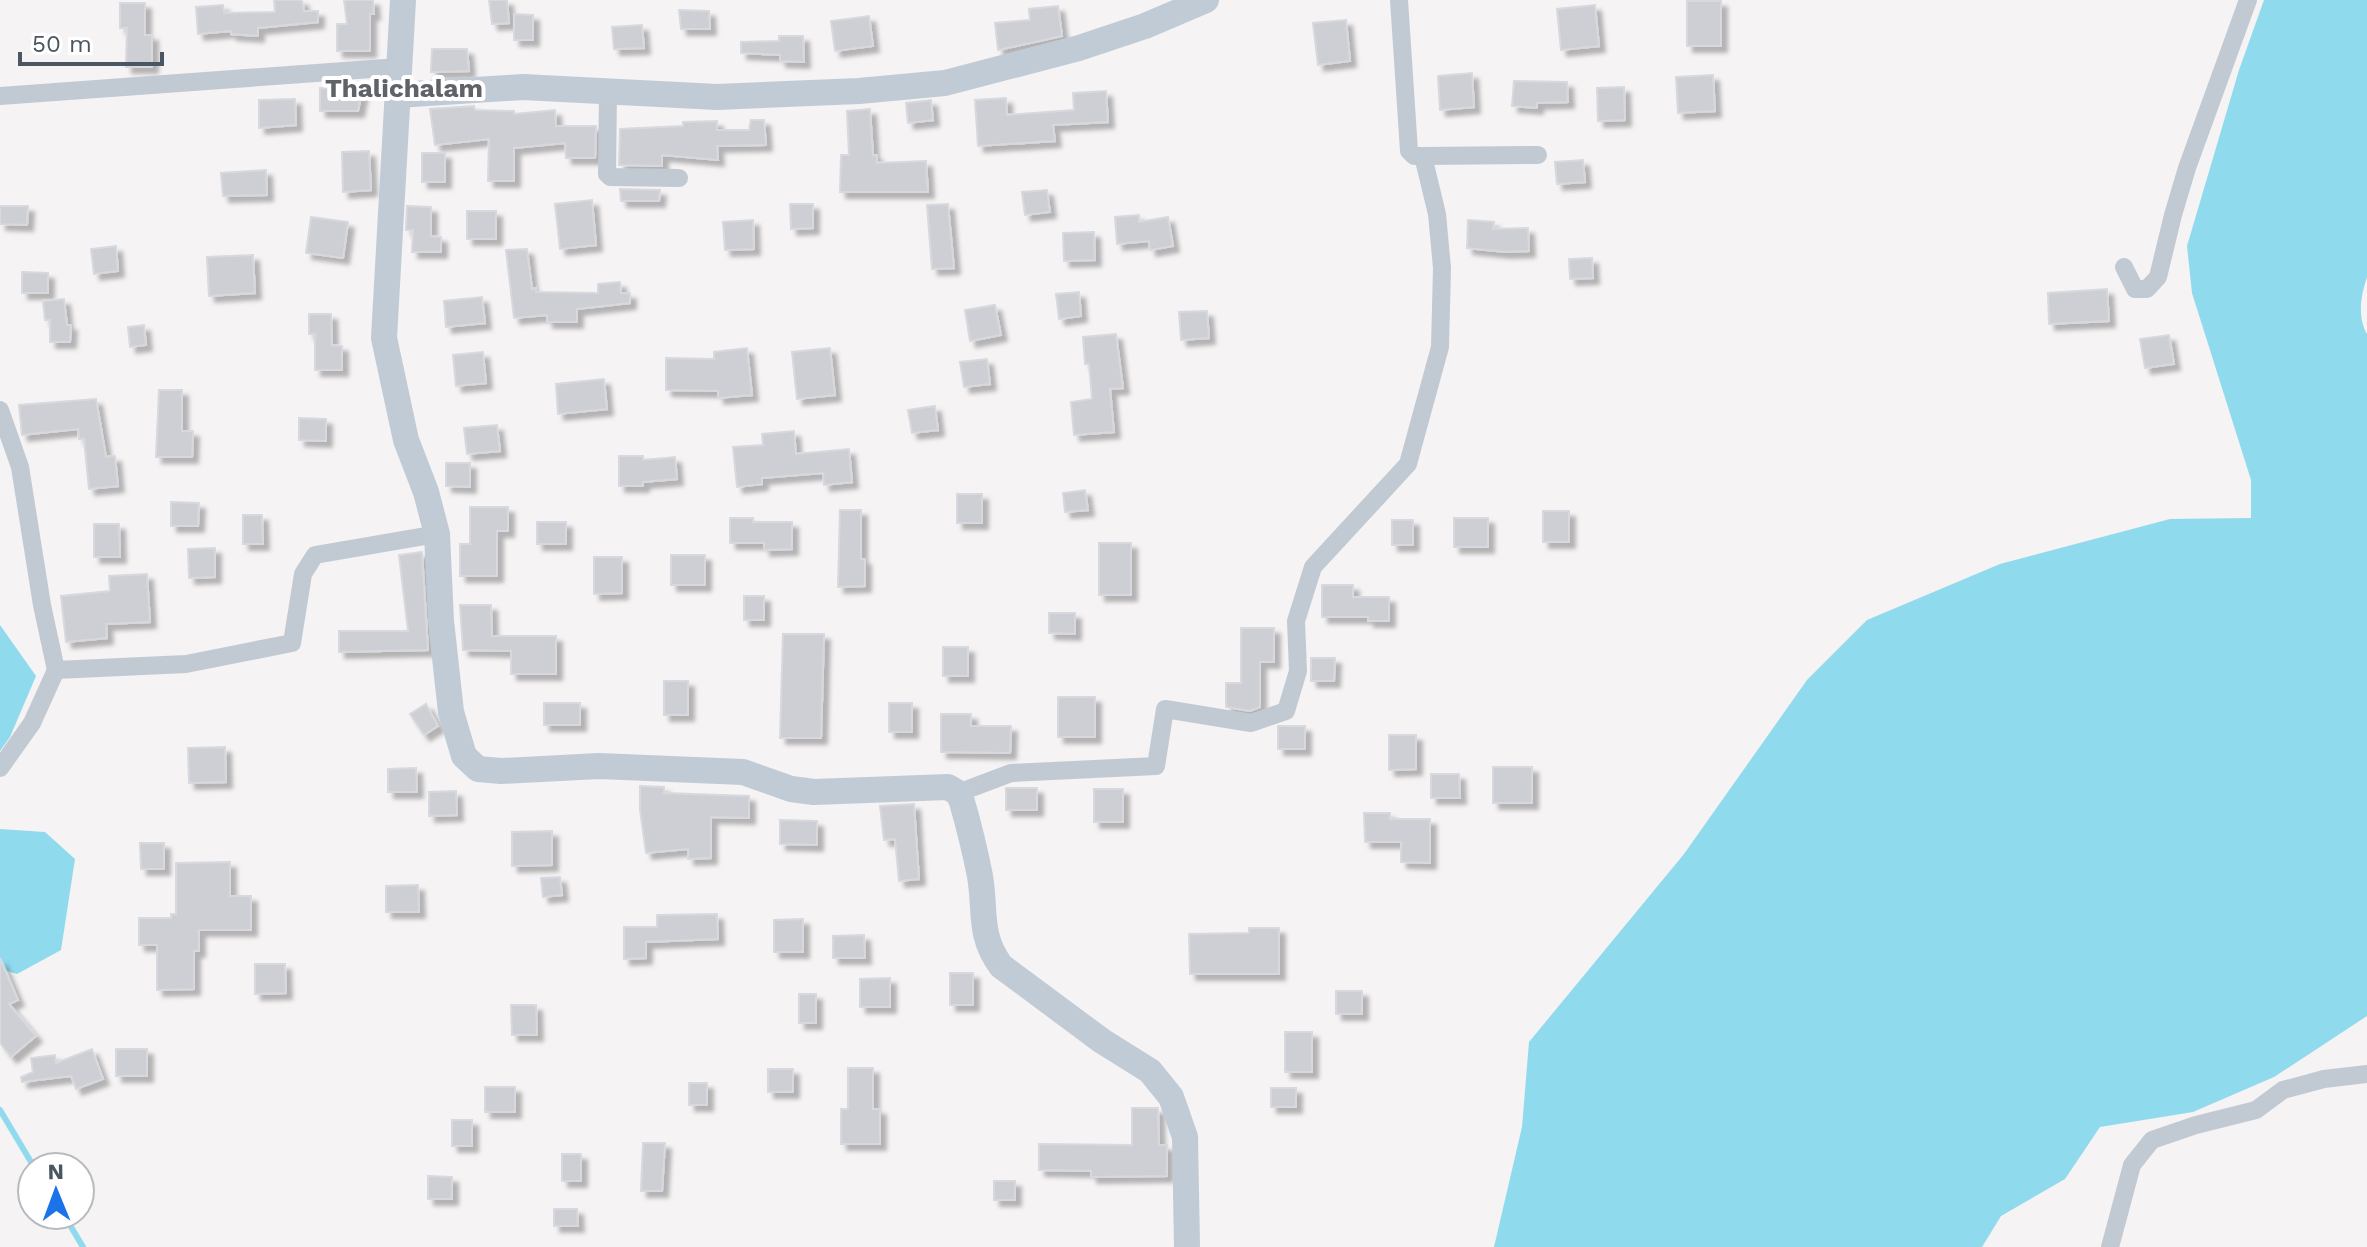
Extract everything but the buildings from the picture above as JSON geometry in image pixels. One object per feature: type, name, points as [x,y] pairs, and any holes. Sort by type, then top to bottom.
[{"type":"main road","points":[[403,0],[384,338],[406,440],[426,492],[437,534],[441,621],[451,712],[464,756],[478,769],[501,771],[599,766],[743,772],[791,789],[814,792],[948,787],[958,793],[980,879],[984,933],[991,953],[1001,966],[1102,1041],[1150,1071],[1171,1097],[1185,1137],[1187,1247]]},
{"type":"main road","points":[[397,95],[523,87],[717,97],[859,91],[945,83],[1079,48],[1145,26],[1206,0]]},
{"type":"street","points":[[1399,0],[1409,151],[1414,156],[1538,155]]},
{"type":"street","points":[[2124,267],[2135,289],[2147,289],[2158,277],[2187,168],[2248,0]]},
{"type":"street","points":[[0,96],[399,67]]},
{"type":"street","points":[[608,92],[607,174],[610,177],[679,178]]},
{"type":"street","points":[[958,793],[1011,773],[1156,766],[1165,709],[1251,723],[1286,711],[1298,671],[1296,621],[1313,567],[1408,464],[1440,347],[1442,268],[1437,214],[1423,156]]},
{"type":"street","points":[[0,410],[20,467],[42,605],[56,670],[32,723],[0,768]]},
{"type":"street","points":[[56,670],[186,664],[292,643],[303,574],[315,555],[437,534]]},
{"type":"street","points":[[2110,1247],[2132,1165],[2152,1140],[2256,1110],[2283,1090],[2324,1079],[2367,1074]]},
{"type":"water","points":[[2264,0],[2367,0],[2367,277],[2361,306],[2367,334],[2367,1016],[2274,1077],[2193,1112],[2100,1127],[2065,1179],[2001,1216],[1982,1247],[1494,1247],[1522,1127],[1529,1042],[1684,854],[1807,680],[1867,620],[2000,564],[2170,519],[2251,518],[2251,480],[2192,293],[2187,246],[2239,70]]},
{"type":"water","points":[[0,625],[36,676],[10,737],[0,751]]},
{"type":"water","points":[[0,829],[45,832],[75,859],[61,950],[17,974],[0,969]]},
{"type":"waterway","points":[[0,1110],[24,1151]]},
{"type":"waterway","points":[[74,1231],[83,1247]]},
{"type":"district","name":"Thalichalam","points":[[404,88]]}]
